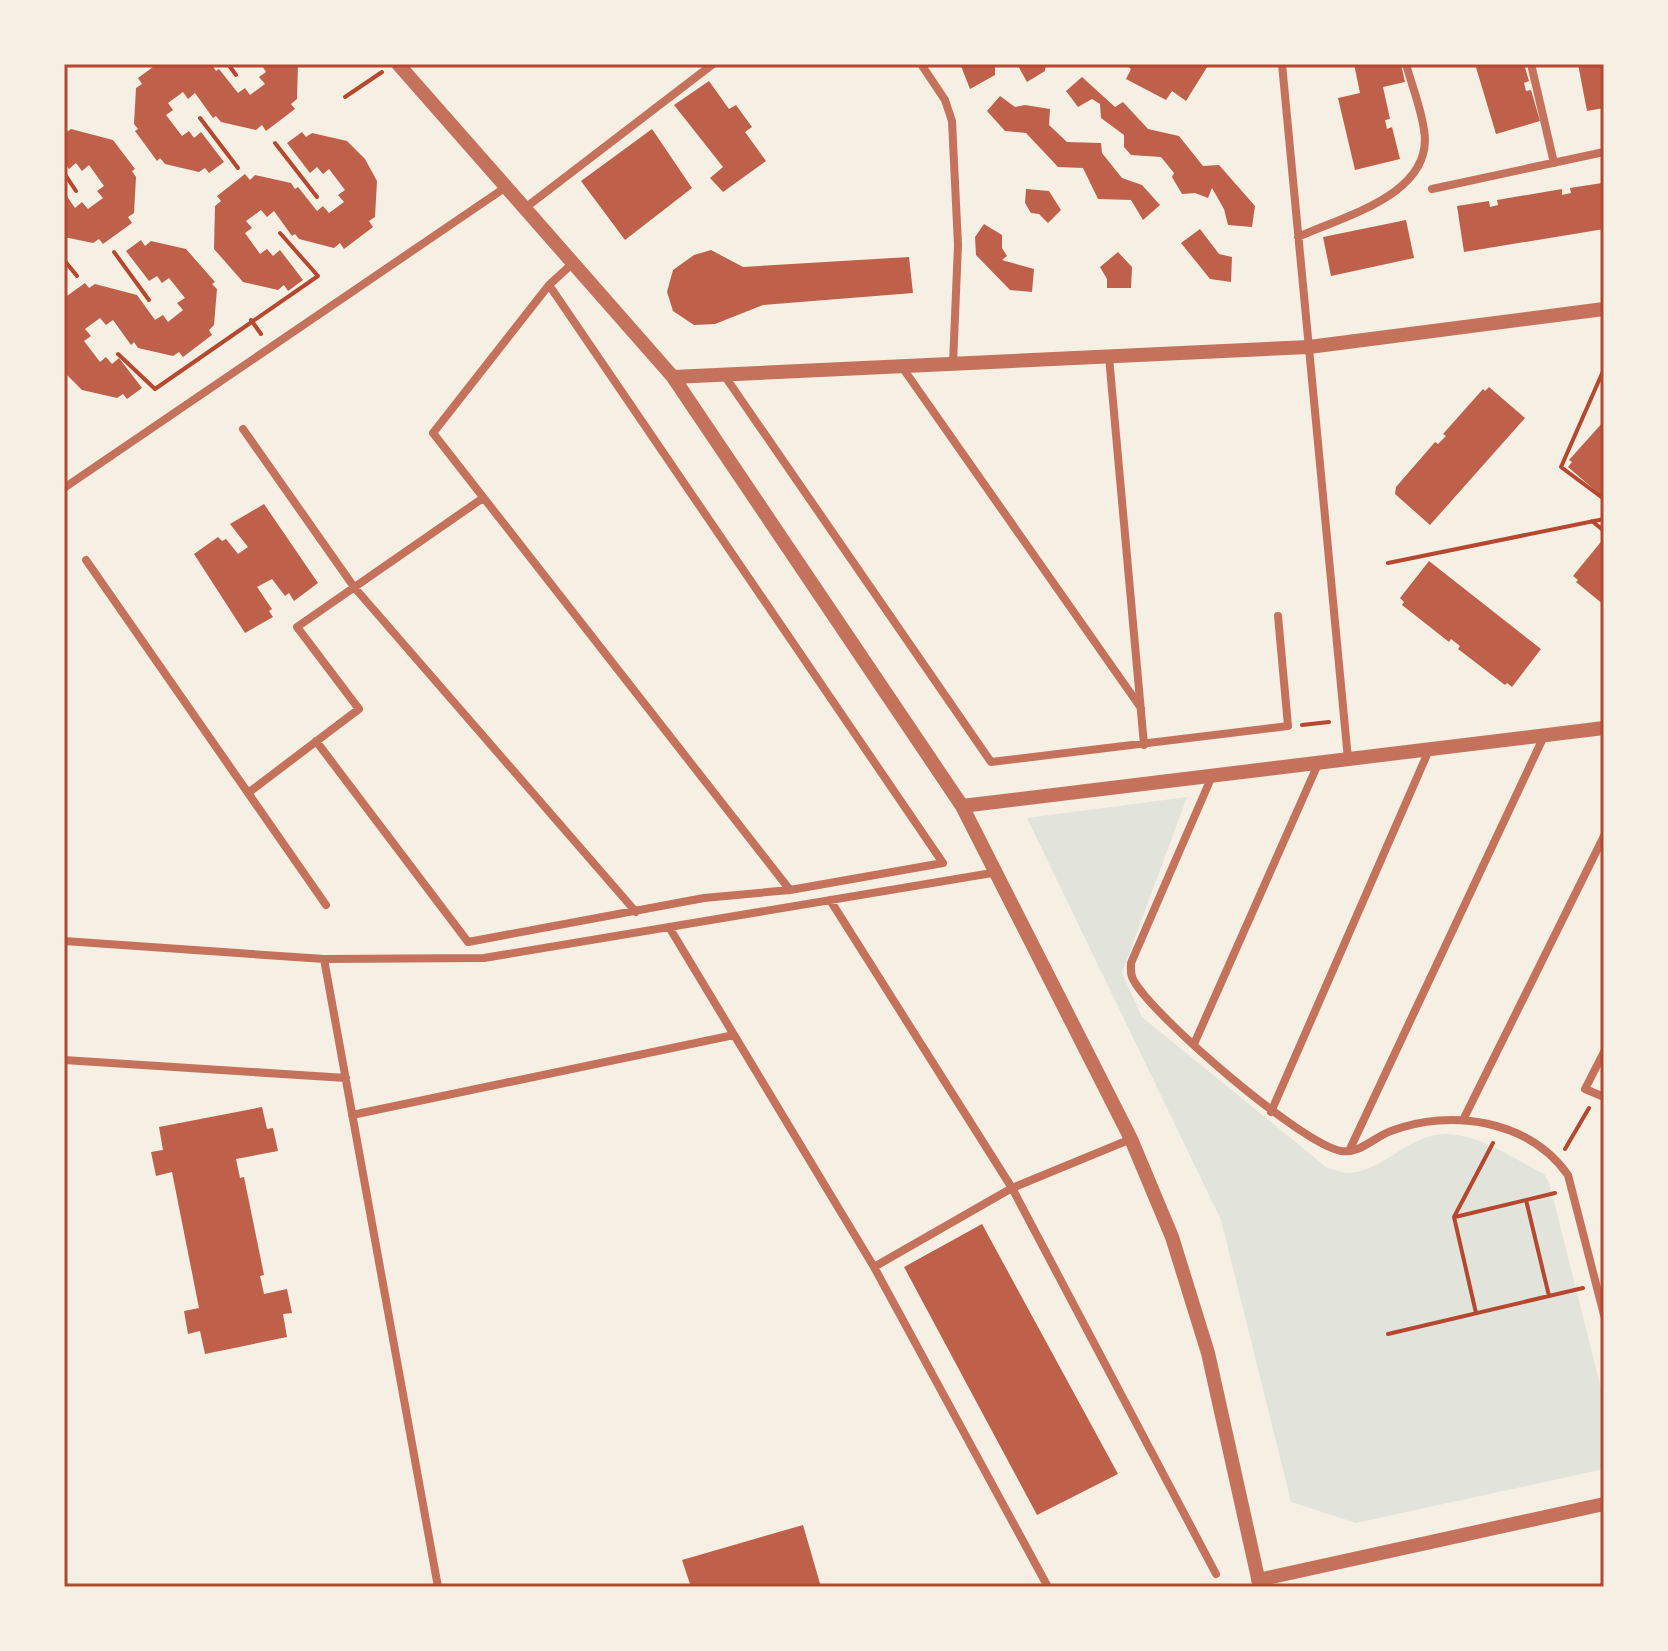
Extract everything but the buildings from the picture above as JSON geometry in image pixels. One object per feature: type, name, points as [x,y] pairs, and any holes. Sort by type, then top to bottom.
[{"type":"street","points":[[396,64],[673,377],[962,806],[999,872],[1131,1139],[1193,1298],[1259,1583],[1604,1504]]},
{"type":"street","points":[[525,208],[713,64]]},
{"type":"street","points":[[921,64],[945,100],[952,121],[958,245],[953,364]]},
{"type":"street","points":[[1282,64],[1348,759]]},
{"type":"street","points":[[1298,237],[1401,190],[1416,174],[1424,154],[1425,132],[1406,64]]},
{"type":"street","points":[[1531,64],[1554,163]]},
{"type":"street","points":[[1432,189],[1604,152]]},
{"type":"street","points":[[64,488],[506,187]]},
{"type":"street","points":[[573,263],[549,285],[433,433],[790,890]]},
{"type":"street","points":[[316,741],[468,942],[704,898],[790,890],[943,863],[549,285]]},
{"type":"street","points":[[673,377],[1309,347],[1604,309]]},
{"type":"street","points":[[1109,357],[1144,745]]},
{"type":"street","points":[[902,367],[1141,708]]},
{"type":"street","points":[[724,375],[991,762],[1288,726],[1278,616]]},
{"type":"street","points":[[243,429],[354,587],[636,912]]},
{"type":"street","points":[[248,793],[359,709],[297,627],[483,498]]},
{"type":"street","points":[[86,560],[326,905]]},
{"type":"street","points":[[962,806],[1604,728]]},
{"type":"street","points":[[1349,1151],[1544,736]]},
{"type":"street","points":[[1271,1112],[1429,749]]},
{"type":"street","points":[[1194,1044],[1318,763]]},
{"type":"street","points":[[1212,776],[1131,963],[1135,984],[1194,1044],[1271,1112],[1330,1148],[1349,1151],[1394,1129],[1464,1118],[1502,1127],[1533,1141],[1558,1162],[1573,1189],[1604,1315]]},
{"type":"street","points":[[1464,1118],[1604,836]]},
{"type":"street","points":[[64,941],[324,959],[484,958],[999,872]]},
{"type":"street","points":[[830,900],[1012,1188],[1216,1574]]},
{"type":"street","points":[[669,927],[874,1267],[1048,1587]]},
{"type":"street","points":[[324,959],[438,1587]]},
{"type":"street","points":[[352,1115],[734,1035]]},
{"type":"street","points":[[1600,1096],[1585,1089],[1604,1052]]},
{"type":"street","points":[[64,1060],[346,1078]]},
{"type":"street","points":[[874,1267],[1012,1188],[1131,1139]]},
{"type":"path","points":[[228,64],[236,75]]},
{"type":"path","points":[[345,97],[396,64]]},
{"type":"path","points":[[200,118],[238,168]]},
{"type":"path","points":[[275,143],[317,197]]},
{"type":"path","points":[[64,173],[76,191]]},
{"type":"path","points":[[118,354],[155,389],[318,276],[280,233]]},
{"type":"path","points":[[114,252],[149,300]]},
{"type":"path","points":[[64,260],[77,276]]},
{"type":"path","points":[[1604,369],[1561,467],[1604,499]]},
{"type":"path","points":[[1388,563],[1604,519]]},
{"type":"path","points":[[1592,521],[1604,531]]},
{"type":"path","points":[[1288,726],[1344,720]]},
{"type":"path","points":[[1558,1162],[1600,1096]]},
{"type":"path","points":[[1476,1313],[1454,1217],[1502,1127]]},
{"type":"path","points":[[1454,1217],[1573,1189]]},
{"type":"path","points":[[1526,1200],[1549,1296]]},
{"type":"path","points":[[1388,1334],[1597,1285]]},
{"type":"shaded area","points":[[1187,797],[1122,973],[1142,1017],[1326,1167],[1347,1173],[1363,1170],[1421,1139],[1447,1134],[1485,1143],[1544,1174],[1549,1182],[1604,1400],[1604,1469],[1356,1523],[1291,1502],[1221,1220],[1027,818]]}]
